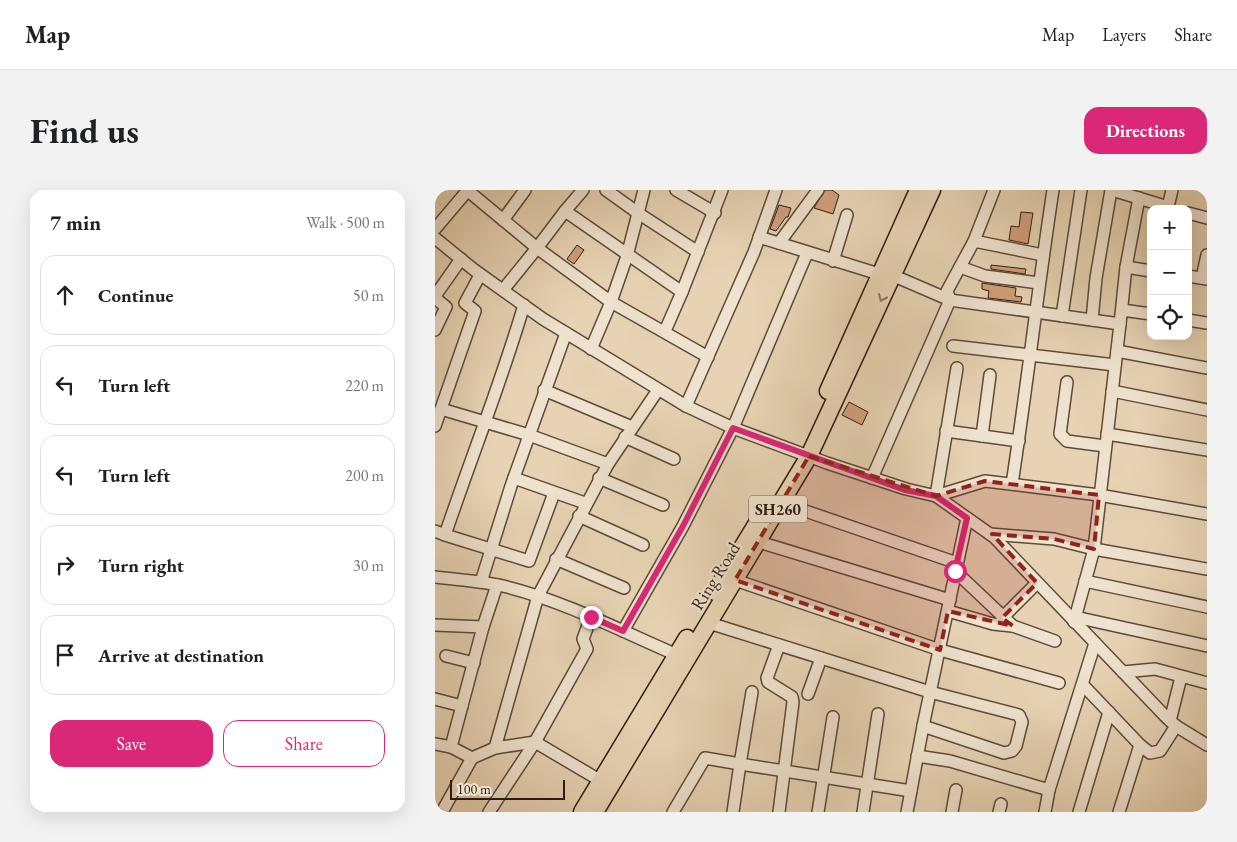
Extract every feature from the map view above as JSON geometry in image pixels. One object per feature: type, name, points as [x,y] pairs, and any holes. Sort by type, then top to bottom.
[{"type":"highway","name":"Ring Road","points":[[886,275],[919,190]]},
{"type":"highway","name":"Ring Road","points":[[595,812],[782,503],[886,275],[931,190]]},
{"type":"highway","name":"Ring Road","points":[[582,812],[677,655],[804,454]]},
{"type":"street","points":[[435,229],[467,190],[537,248],[611,302],[708,357]]},
{"type":"street","points":[[503,220],[525,190]]},
{"type":"street","points":[[503,290],[583,190]]},
{"type":"street","points":[[607,190],[638,213],[698,252]]},
{"type":"street","points":[[591,349],[611,302],[627,256],[644,190]]},
{"type":"street","points":[[676,190],[715,212]]},
{"type":"street","points":[[665,331],[715,212],[722,190]]},
{"type":"street","points":[[686,406],[759,237],[776,190]]},
{"type":"street","points":[[779,243],[818,190]]},
{"type":"street","points":[[872,478],[950,300],[947,291],[974,241],[994,190]]},
{"type":"street","points":[[1012,484],[1032,355],[1039,283],[1053,190]]},
{"type":"street","points":[[1062,316],[1081,190]]},
{"type":"street","points":[[1092,320],[1096,278],[1111,190],[1127,192],[1161,205]]},
{"type":"street","points":[[1170,205],[1173,190]]},
{"type":"street","points":[[1074,619],[1094,549],[1126,267],[1139,198]]},
{"type":"street","points":[[565,211],[627,256],[682,292]]},
{"type":"street","points":[[1192,214],[1207,218]]},
{"type":"street","points":[[833,261],[847,215]]},
{"type":"street","points":[[759,237],[807,254],[886,275],[950,300],[1120,324]]},
{"type":"street","points":[[435,238],[480,275],[524,305],[591,349],[686,406],[733,428],[804,454],[872,478],[936,496],[990,534],[1074,619],[1173,724],[1207,745]]},
{"type":"street","points":[[974,241],[1043,255]]},
{"type":"street","points":[[623,631],[683,526],[733,428],[807,254]]},
{"type":"street","points":[[1204,279],[1207,255]]},
{"type":"street","points":[[435,330],[446,307],[435,297],[461,259]]},
{"type":"street","points":[[960,267],[985,276],[1039,283]]},
{"type":"street","points":[[1126,267],[1147,270]]},
{"type":"street","points":[[480,275],[465,303],[475,311],[437,418],[483,423],[529,435],[607,464]]},
{"type":"street","points":[[524,305],[509,355],[440,533],[529,561],[554,493]]},
{"type":"street","points":[[1122,310],[1147,313]]},
{"type":"street","points":[[1192,321],[1207,323]]},
{"type":"street","points":[[481,582],[514,478],[566,333]]},
{"type":"street","points":[[953,346],[1115,365]]},
{"type":"street","points":[[1117,351],[1207,368]]},
{"type":"street","points":[[936,496],[957,368]]},
{"type":"street","points":[[981,436],[991,374]]},
{"type":"street","points":[[1067,382],[1060,434],[1067,441],[1106,440],[1207,450]]},
{"type":"street","points":[[545,390],[632,427]]},
{"type":"street","points":[[495,748],[538,596],[556,558],[607,464],[658,390]]},
{"type":"street","points":[[1112,391],[1207,410]]},
{"type":"street","points":[[946,431],[1019,441]]},
{"type":"street","points":[[625,437],[674,459]]},
{"type":"street","points":[[514,478],[585,504]]},
{"type":"street","points":[[599,478],[663,505]]},
{"type":"street","points":[[936,496],[985,481],[1099,494],[1207,514]]},
{"type":"street","points":[[782,503],[956,567],[1002,618],[1013,626]]},
{"type":"street","points":[[579,516],[643,545]]},
{"type":"street","points":[[907,812],[923,726],[967,518]]},
{"type":"street","points":[[990,534],[1054,538],[1094,549],[1207,569]]},
{"type":"street","points":[[759,542],[949,606],[993,624],[1013,626],[1055,641]]},
{"type":"street","points":[[556,558],[625,588]]},
{"type":"street","points":[[435,577],[481,582],[538,596],[677,655]]},
{"type":"street","points":[[735,580],[940,650],[1059,684]]},
{"type":"street","points":[[1085,581],[1207,607]]},
{"type":"street","points":[[1002,618],[1037,583]]},
{"type":"street","points":[[451,747],[483,627],[497,585]]},
{"type":"street","points":[[489,812],[535,742],[587,649],[583,639],[591,617]]},
{"type":"street","points":[[1074,619],[1207,646]]},
{"type":"street","points":[[709,623],[931,692],[1019,715],[1022,722],[1020,734],[1012,751],[1004,753],[923,726]]},
{"type":"street","points":[[435,625],[483,627]]},
{"type":"street","points":[[1045,812],[1049,790],[1095,643]]},
{"type":"street","points":[[779,645],[767,678],[771,685],[792,697],[793,702],[779,812]]},
{"type":"street","points":[[446,656],[474,663]]},
{"type":"street","points":[[808,694],[821,658]]},
{"type":"street","points":[[1123,672],[1155,669],[1207,684]]},
{"type":"street","points":[[1083,684],[1149,753],[1160,751],[1173,724],[1181,677]]},
{"type":"street","points":[[733,812],[751,692]]},
{"type":"street","points":[[435,699],[462,706]]},
{"type":"street","points":[[1079,812],[1109,712]]},
{"type":"street","points":[[863,812],[878,714]]},
{"type":"street","points":[[818,812],[822,777],[833,717]]},
{"type":"street","points":[[440,808],[472,758],[495,748],[535,742],[601,781]]},
{"type":"street","points":[[435,744],[451,747],[472,758]]},
{"type":"street","points":[[1119,812],[1140,745]]},
{"type":"street","points":[[917,756],[950,761],[1049,790]]},
{"type":"street","points":[[673,812],[705,758],[911,791]]},
{"type":"street","points":[[951,812],[956,790]]},
{"type":"highlighted area","points":[[809,456],[936,496],[985,481],[1099,495],[1094,549],[1054,539],[992,534],[1037,583],[1002,618],[1013,626],[948,611],[940,650],[735,580]]},
{"type":"building","points":[[825,190],[832,190],[839,195],[833,214],[814,208]]},
{"type":"building","points":[[779,205],[791,208],[788,217],[786,217],[776,231],[770,229]]},
{"type":"building","points":[[1021,212],[1033,213],[1028,244],[1009,240],[1011,226],[1019,227]]},
{"type":"building","points":[[577,245],[584,250],[574,264],[567,259]]},
{"type":"building","points":[[991,265],[1026,269],[1025,274],[991,269]]},
{"type":"building","points":[[982,283],[1016,288],[1015,296],[1022,297],[1021,302],[988,298],[989,291],[982,289]]},
{"type":"building","points":[[849,402],[868,412],[862,425],[842,415]]},
{"type":"route","points":[[591,617],[623,631],[683,526],[733,428],[905,490],[936,496],[967,518],[955,571]]}]
